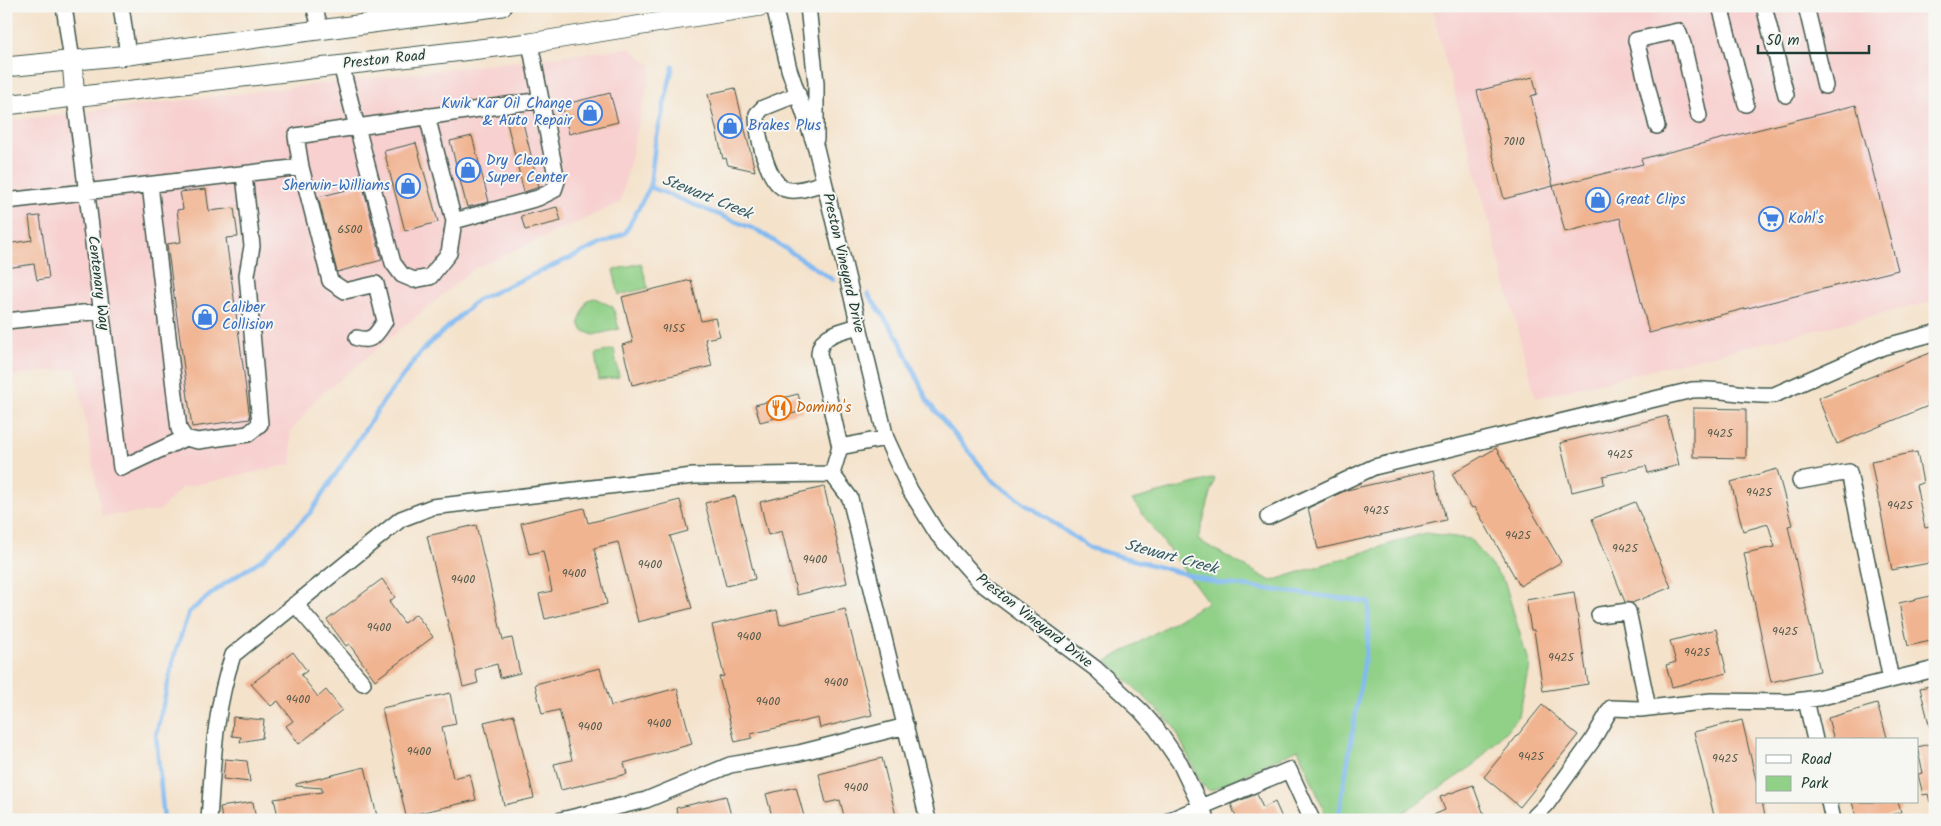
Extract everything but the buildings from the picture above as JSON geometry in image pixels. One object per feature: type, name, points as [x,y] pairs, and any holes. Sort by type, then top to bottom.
[{"type":"main road","points":[[6,67],[128,55],[502,6]]},
{"type":"main road","name":"Preston Road","points":[[6,105],[530,43],[761,6]]},
{"type":"main road","points":[[72,61],[76,98]]},
{"type":"street","points":[[121,6],[128,55]]},
{"type":"street","points":[[314,6],[320,30]]},
{"type":"street","name":"Preston Vineyard Drive","points":[[774,6],[789,69],[816,148],[886,438],[910,490],[952,552],[980,582],[1029,621],[1096,669],[1141,711],[1180,763],[1207,820]]},
{"type":"street","name":"Preston Vineyard Drive","points":[[808,6],[816,83],[816,148]]},
{"type":"street","points":[[1720,6],[1746,104]]},
{"type":"street","points":[[1764,6],[1786,95]]},
{"type":"street","points":[[1806,6],[1825,86]]},
{"type":"street","points":[[67,7],[72,61]]},
{"type":"street","points":[[1657,126],[1636,40],[1678,31],[1683,44],[1699,116]]},
{"type":"street","points":[[454,221],[538,198],[554,190],[557,180],[530,43]]},
{"type":"street","points":[[341,65],[393,262],[402,275],[414,280],[430,277],[449,253],[454,221],[427,116]]},
{"type":"street","points":[[798,94],[763,108],[757,114],[767,165],[771,177],[786,189],[803,189],[824,183]]},
{"type":"street","name":"Centenary Way","points":[[76,98],[121,468],[185,438]]},
{"type":"street","points":[[397,268],[376,284],[345,291],[330,281],[301,167],[296,136],[541,100]]},
{"type":"street","points":[[6,201],[301,167]]},
{"type":"street","points":[[150,185],[179,429],[185,438],[198,441],[248,434],[260,424],[247,275],[252,246],[244,175]]},
{"type":"street","points":[[358,338],[366,341],[374,338],[385,321],[376,284]]},
{"type":"street","points":[[6,321],[102,311]]},
{"type":"street","points":[[832,474],[840,447],[819,354],[819,344],[826,337],[858,326]]},
{"type":"street","points":[[1268,517],[1374,467],[1692,390],[1717,389],[1763,396],[1774,394],[1883,346],[1935,334]]},
{"type":"street","points":[[840,447],[886,438]]},
{"type":"street","points":[[1800,481],[1849,472],[1891,680]]},
{"type":"street","points":[[209,820],[213,750],[222,688],[232,655],[402,519],[432,507],[693,476],[832,474]]},
{"type":"street","points":[[832,474],[850,498],[928,820]]},
{"type":"street","points":[[295,604],[363,683]]},
{"type":"street","points":[[1598,615],[1628,611],[1648,708]]},
{"type":"street","points":[[1531,820],[1546,806],[1592,741],[1611,708],[1648,708],[1711,701],[1766,703],[1806,700],[1935,669]]},
{"type":"street","points":[[1806,700],[1815,738]]},
{"type":"street","points":[[561,820],[646,800],[730,766],[799,753],[906,726]]},
{"type":"street","points":[[1170,820],[1289,770],[1312,820]]},
{"type":"street","points":[[1829,804],[1833,820]]},
{"type":"shaded area","points":[[1431,6],[1935,6],[1935,301],[1536,398]]},
{"type":"shaded area","points":[[629,48],[652,66],[620,203],[475,268],[317,398],[290,433],[292,464],[181,488],[159,511],[102,516],[76,368],[6,376],[6,121]]},
{"type":"green space","points":[[641,263],[648,288],[619,295],[613,270]]},
{"type":"green space","points":[[595,298],[613,307],[619,329],[593,335],[582,330],[579,322],[587,300]]},
{"type":"green space","points":[[614,349],[619,377],[599,380],[595,354]]},
{"type":"green space","points":[[1215,478],[1198,540],[1271,581],[1425,533],[1470,539],[1505,583],[1529,665],[1519,717],[1474,765],[1392,820],[1328,820],[1298,749],[1210,791],[1202,785],[1173,725],[1107,661],[1208,602],[1132,500]]},
{"type":"waterway","points":[[164,820],[156,735],[175,653],[189,612],[220,587],[264,558],[311,512],[383,402],[421,352],[477,300],[625,233],[650,187],[655,144],[673,66]]},
{"type":"waterway","name":"Stewart Creek","points":[[650,187],[759,231],[833,280]]},
{"type":"waterway","name":"Stewart Creek","points":[[868,294],[899,339],[928,402],[994,482],[1090,548],[1218,583],[1369,602],[1368,640],[1338,820]]},
{"type":"place","name":"Kwik Kar Oil Change & Auto Repair","points":[[590,113]]},
{"type":"place","name":"Brakes Plus","points":[[730,126]]},
{"type":"place","name":"Dry Clean Super Center","points":[[468,170]]},
{"type":"place","name":"Sherwin-Williams","points":[[408,186]]},
{"type":"place","name":"Great Clips","points":[[1598,200]]},
{"type":"place","name":"Kohl's","points":[[1771,219]]},
{"type":"place","name":"Caliber Collision","points":[[205,317]]},
{"type":"place","name":"Domino's","points":[[779,408]]}]
